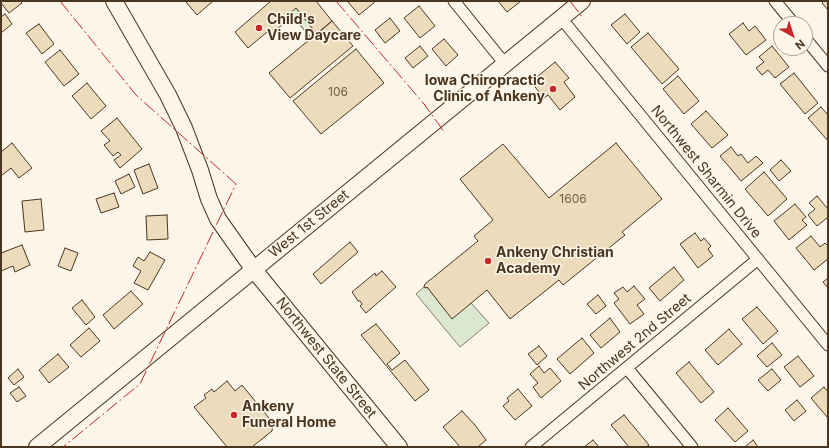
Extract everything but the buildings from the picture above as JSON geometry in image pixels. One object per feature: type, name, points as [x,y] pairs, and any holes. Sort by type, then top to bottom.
[{"type":"main road","name":"Northwest State Street","points":[[114,1],[168,95],[184,128],[209,199],[218,219],[254,270],[399,447]]},
{"type":"main road","name":"West 1st Street","points":[[37,447],[582,1]]},
{"type":"street","points":[[454,1],[505,64]]},
{"type":"street","points":[[775,1],[787,16]]},
{"type":"street","name":"Northwest Sharmin Drive","points":[[560,18],[828,345]]},
{"type":"street","points":[[813,48],[828,66]]},
{"type":"street","name":"Northwest 2nd Street","points":[[531,447],[758,259]]},
{"type":"street","points":[[627,368],[692,447]]},
{"type":"green space","points":[[296,8],[317,34],[311,38],[290,13]]},
{"type":"green space","points":[[424,287],[427,287],[452,318],[471,303],[489,323],[460,347],[416,294]]},
{"type":"fence","points":[[290,13],[311,38]]},
{"type":"power","points":[[60,1],[136,95],[236,184],[140,384],[63,447]]},
{"type":"power","points":[[336,1],[424,104],[445,133]]},
{"type":"power","points":[[570,1],[583,18]]},
{"type":"place","name":"Child's View Daycare","points":[[259,28]]},
{"type":"place","name":"Iowa Chiropractic Clinic of Ankeny","points":[[553,89]]},
{"type":"place","name":"Ankeny Christian Academy","points":[[488,261]]},
{"type":"place","name":"Ankeny Funeral Home","points":[[234,415]]}]
